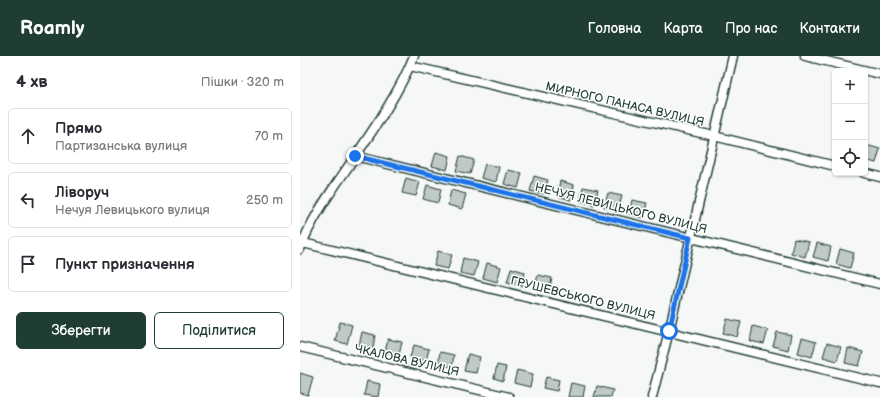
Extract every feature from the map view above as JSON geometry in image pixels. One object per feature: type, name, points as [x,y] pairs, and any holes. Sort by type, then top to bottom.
[{"type":"street","points":[[301,246],[315,217],[380,118],[410,66],[414,56]]},
{"type":"street","points":[[652,397],[669,331],[733,56]]},
{"type":"street","points":[[805,56],[880,74]]},
{"type":"street","name":"МИРНОГО ПАНАСА ВУЛИЦЯ","points":[[410,66],[714,136],[832,165]]},
{"type":"street","name":"НЕЧУЯ ЛЕВИЦЬКОГО ВУЛИЦЯ","points":[[355,156],[880,284]]},
{"type":"street","points":[[868,174],[880,177]]},
{"type":"street","name":"ГРУШЕВСЬКОГО ВУЛИЦЯ","points":[[301,246],[669,331],[880,383]]},
{"type":"street","name":"ЧКАЛОВА ВУЛИЦЯ","points":[[300,347],[509,397]]},
{"type":"building","points":[[868,146],[880,149],[876,163],[868,161]]},
{"type":"building","points":[[436,152],[450,156],[447,170],[432,166]]},
{"type":"building","points":[[460,156],[474,160],[470,174],[456,171]]},
{"type":"building","points":[[485,164],[499,167],[496,182],[481,178]]},
{"type":"building","points":[[508,170],[522,173],[518,188],[504,184]]},
{"type":"building","points":[[534,176],[548,180],[544,194],[530,191]]},
{"type":"building","points":[[406,178],[420,182],[416,196],[402,193]]},
{"type":"building","points":[[560,181],[574,185],[571,200],[557,196]]},
{"type":"building","points":[[427,185],[441,189],[438,203],[423,199]]},
{"type":"building","points":[[583,187],[598,190],[594,205],[580,201]]},
{"type":"building","points":[[451,190],[466,194],[462,209],[448,205]]},
{"type":"building","points":[[608,193],[622,196],[618,211],[604,207]]},
{"type":"building","points":[[632,200],[647,203],[643,218],[629,214]]},
{"type":"building","points":[[794,239],[809,242],[805,257],[791,253]]},
{"type":"building","points":[[817,243],[831,247],[828,261],[813,257]]},
{"type":"building","points":[[840,249],[854,253],[850,268],[836,264]]},
{"type":"building","points":[[438,251],[452,255],[448,269],[434,266]]},
{"type":"building","points":[[463,258],[478,262],[474,276],[460,273]]},
{"type":"building","points":[[487,263],[501,267],[497,282],[483,278]]},
{"type":"building","points":[[511,268],[525,272],[522,286],[507,282]]},
{"type":"building","points":[[538,275],[552,278],[549,293],[534,289]]},
{"type":"building","points":[[727,319],[741,322],[737,337],[723,333]]},
{"type":"building","points":[[340,322],[352,325],[347,344],[335,341]]},
{"type":"building","points":[[753,326],[768,330],[764,344],[750,341]]},
{"type":"building","points":[[362,332],[375,335],[373,348],[359,346]]},
{"type":"building","points":[[777,332],[791,335],[788,350],[773,346]]},
{"type":"building","points":[[802,338],[816,342],[812,357],[798,353]]},
{"type":"building","points":[[388,339],[402,342],[399,355],[385,352]]},
{"type":"building","points":[[827,343],[841,347],[837,361],[823,357]]},
{"type":"building","points":[[414,345],[429,349],[426,361],[410,357]]},
{"type":"building","points":[[848,348],[863,352],[859,366],[845,363]]},
{"type":"building","points":[[440,352],[454,355],[452,367],[438,365]]},
{"type":"building","points":[[468,354],[480,357],[476,373],[464,371]]},
{"type":"building","points":[[497,365],[506,367],[503,381],[494,378]]},
{"type":"building","points":[[517,370],[533,374],[530,387],[514,383]]},
{"type":"building","points":[[300,373],[313,377],[308,395],[300,393]]},
{"type":"building","points":[[546,377],[559,380],[557,391],[543,388]]},
{"type":"building","points":[[367,381],[380,384],[378,397],[364,395]]},
{"type":"building","points":[[571,383],[585,386],[583,397],[568,397]]},
{"type":"building","points":[[597,386],[613,390],[611,397],[594,397]]},
{"type":"route","points":[[355,156],[690,238],[669,331]]}]
